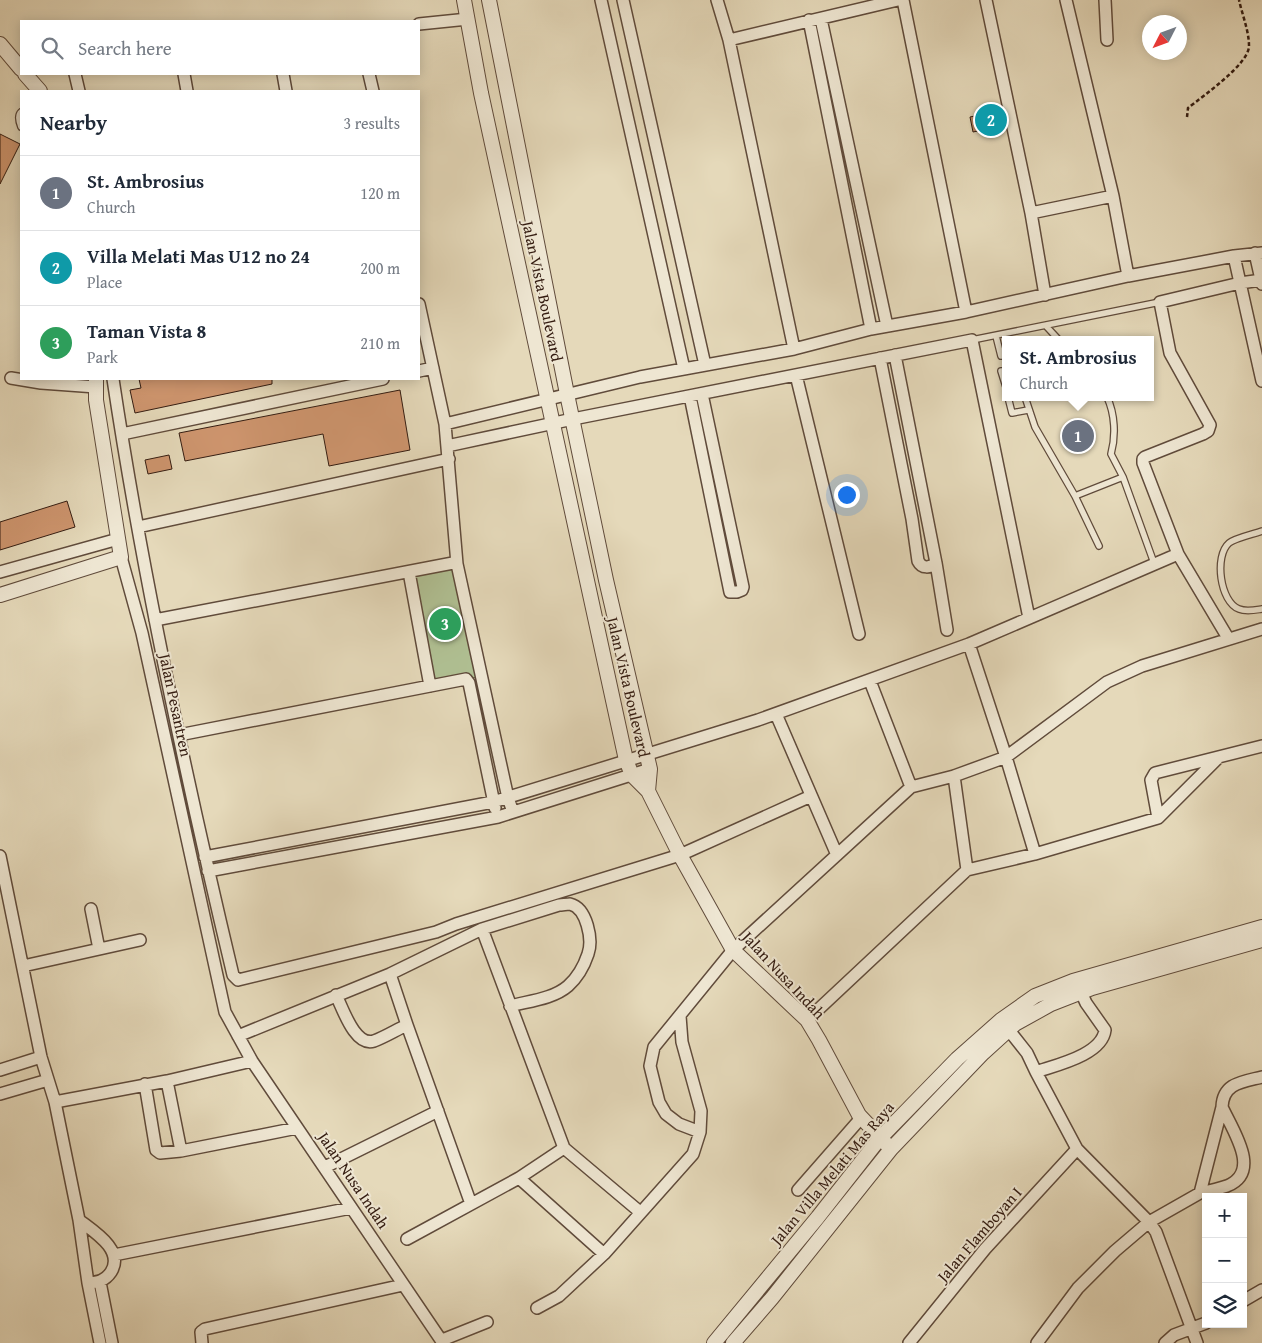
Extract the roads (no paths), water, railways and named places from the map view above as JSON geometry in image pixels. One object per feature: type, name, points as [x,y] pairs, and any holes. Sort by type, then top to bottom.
[{"type":"street","name":"Jalan Vista Boulevard","points":[[464,0],[481,93],[626,760],[632,774],[648,791]]},
{"type":"street","name":"Jalan Vista Boulevard","points":[[489,0],[567,394],[606,580],[650,770],[648,791]]},
{"type":"street","points":[[601,0],[684,369]]},
{"type":"street","points":[[623,0],[705,364]]},
{"type":"street","points":[[718,0],[729,40],[794,349]]},
{"type":"street","points":[[729,40],[898,0]]},
{"type":"street","points":[[903,0],[966,312]]},
{"type":"street","points":[[986,0],[1031,213],[1045,295]]},
{"type":"street","points":[[1066,0],[1113,196],[1128,276]]},
{"type":"street","points":[[1105,0],[1107,40]]},
{"type":"street","points":[[420,24],[468,19]]},
{"type":"street","points":[[815,19],[887,326]]},
{"type":"street","points":[[815,19],[871,329]]},
{"type":"street","points":[[0,44],[20,68]]},
{"type":"street","points":[[26,75],[39,90]]},
{"type":"street","points":[[75,75],[79,90]]},
{"type":"street","points":[[184,75],[187,90]]},
{"type":"street","points":[[283,75],[286,90]]},
{"type":"street","points":[[369,75],[373,90]]},
{"type":"street","points":[[623,97],[644,94]]},
{"type":"street","points":[[1031,213],[1113,196]]},
{"type":"street","points":[[653,231],[674,226]]},
{"type":"street","points":[[445,424],[567,394],[705,364],[794,349],[871,329],[966,312],[1128,276],[1259,253],[1262,281],[1240,283],[1160,302],[1170,353],[1210,425],[1208,431],[1203,434],[1143,459],[1178,554],[1228,638]]},
{"type":"street","points":[[1234,256],[1262,381]]},
{"type":"street","points":[[420,309],[445,424],[457,564],[508,798],[513,812]]},
{"type":"street","points":[[447,446],[573,419],[972,340],[1029,618]]},
{"type":"street","points":[[895,356],[936,562],[947,630]]},
{"type":"street","points":[[880,358],[912,519],[918,561],[920,565],[925,567],[932,566],[936,562]]},
{"type":"street","points":[[420,371],[432,368]]},
{"type":"street","points":[[796,375],[859,634]]},
{"type":"street","points":[[11,378],[20,380]]},
{"type":"street","points":[[23,380],[41,383],[96,383]]},
{"type":"street","points":[[113,380],[155,620],[208,871],[233,975],[238,980],[436,932],[456,924],[680,855],[811,796]]},
{"type":"street","points":[[122,434],[379,380]]},
{"type":"street","name":"Jalan Pesantren","points":[[96,383],[96,400],[121,557],[142,633],[225,1012],[236,1033]]},
{"type":"street","points":[[696,395],[743,587],[742,590],[736,592],[730,592],[696,395]]},
{"type":"street","points":[[138,527],[449,459]]},
{"type":"street","points":[[0,572],[111,540]]},
{"type":"street","points":[[205,857],[443,813],[508,798],[776,714],[870,681],[969,644],[1178,554]]},
{"type":"street","points":[[0,595],[121,557]]},
{"type":"street","points":[[155,620],[452,563],[457,564]]},
{"type":"street","points":[[409,572],[430,686]]},
{"type":"street","points":[[700,1132],[679,1124],[666,1114],[659,1102],[650,1066],[654,1047],[733,950],[911,787],[954,776],[1006,757],[1107,682],[1142,666],[1262,629]]},
{"type":"street","points":[[969,644],[1035,854]]},
{"type":"street","points":[[180,735],[466,679],[468,681],[493,802],[498,816]]},
{"type":"street","points":[[870,681],[911,787]]},
{"type":"street","points":[[776,714],[837,855]]},
{"type":"street","points":[[1158,818],[1151,780],[1155,773],[1262,746]]},
{"type":"street","points":[[807,1020],[967,870],[1035,854],[1158,818],[1219,756]]},
{"type":"street","points":[[208,871],[498,816],[650,770]]},
{"type":"street","points":[[954,776],[967,870]]},
{"type":"street","name":"Jalan Nusa Indah","points":[[648,791],[680,855],[733,950],[807,1020],[820,1040],[861,1118],[891,1149]]},
{"type":"street","points":[[0,856],[41,1057],[55,1102],[79,1220],[88,1284],[100,1343]]},
{"type":"street","points":[[236,1033],[390,974],[482,929],[559,904],[571,904],[583,913],[589,929],[589,952],[581,970],[569,986],[558,994],[510,1006]]},
{"type":"street","points":[[91,909],[98,948]]},
{"type":"street","points":[[0,915],[12,912]]},
{"type":"street","name":"Jalan Villa Melati Mas Raya","points":[[733,1343],[772,1298],[891,1149],[983,1053],[1005,1025],[1035,996],[1080,979],[1262,927]]},
{"type":"street","points":[[482,929],[564,1148],[640,1212]]},
{"type":"street","points":[[23,966],[140,940]]},
{"type":"street","name":"Jalan Villa Melati Mas Raya","points":[[714,1343],[818,1217],[880,1138],[957,1058],[1005,1025],[1015,1024],[1051,1004],[1081,992],[1262,940]]},
{"type":"street","points":[[390,974],[472,1204]]},
{"type":"street","points":[[1036,1072],[1094,1048],[1104,1036],[1105,1030],[1086,1003],[1081,992]]},
{"type":"street","points":[[336,995],[353,1029],[361,1040],[374,1041],[407,1025]]},
{"type":"street","points":[[537,1308],[558,1296],[604,1254],[693,1154],[700,1132],[701,1111],[682,1042],[680,1016]]},
{"type":"street","points":[[1005,1025],[1027,1053],[1077,1149],[1149,1222],[1156,1232],[1197,1343]]},
{"type":"street","name":"Jalan Nusa Indah","points":[[236,1033],[252,1061],[442,1342]]},
{"type":"street","points":[[0,1070],[41,1057]]},
{"type":"street","points":[[55,1102],[167,1081],[252,1061]]},
{"type":"street","points":[[1200,1193],[1224,1094],[1231,1087],[1262,1077]]},
{"type":"street","points":[[0,1094],[48,1080]]},
{"type":"street","points":[[167,1081],[181,1151]]},
{"type":"street","points":[[145,1084],[156,1150],[160,1153],[181,1151],[297,1128]]},
{"type":"street","points":[[1037,1343],[1078,1288],[1149,1222],[1200,1193],[1228,1185],[1242,1176],[1246,1164],[1242,1150],[1222,1107]]},
{"type":"street","points":[[325,1168],[438,1111]]},
{"type":"street","points":[[798,1190],[861,1118]]},
{"type":"street","points":[[407,1239],[519,1178],[564,1148]]},
{"type":"street","name":"Jalan Flamboyan I","points":[[909,1343],[985,1249],[1077,1149]]},
{"type":"street","points":[[519,1178],[604,1254]]},
{"type":"street","points":[[114,1254],[351,1208]]},
{"type":"street","points":[[79,1220],[98,1236],[114,1254],[114,1265],[111,1272],[100,1282],[88,1284]]},
{"type":"street","points":[[100,1282],[112,1343]]},
{"type":"street","points":[[202,1343],[202,1332],[205,1329],[403,1285]]},
{"type":"street","points":[[1247,1299],[1262,1290]]},
{"type":"street","points":[[442,1342],[487,1322]]},
{"type":"street","points":[[1165,1343],[1174,1335],[1202,1324]]},
{"type":"lane","points":[[972,340],[1160,302]]},
{"type":"lane","points":[[1046,326],[1055,336]]},
{"type":"lane","points":[[1012,332],[1012,336]]},
{"type":"lane","points":[[996,336],[1001,356]]},
{"type":"lane","points":[[1009,401],[1012,413],[1028,410]]},
{"type":"lane","points":[[1026,401],[1035,427],[1052,460],[1075,496],[1099,546]]},
{"type":"lane","points":[[1108,401],[1115,442],[1111,454],[1122,477],[1154,563]]},
{"type":"lane","points":[[1075,496],[1122,477]]},
{"type":"lane","points":[[1262,531],[1230,542],[1224,550],[1220,567],[1224,589],[1232,606],[1239,610],[1247,611],[1262,609]]},
{"type":"place","name":"Villa Melati Mas U12 no 24","points":[[991,120]]},
{"type":"place","name":"St. Ambrosius","points":[[1078,436]]},
{"type":"place","name":"Taman Vista 8","points":[[445,624]]}]
